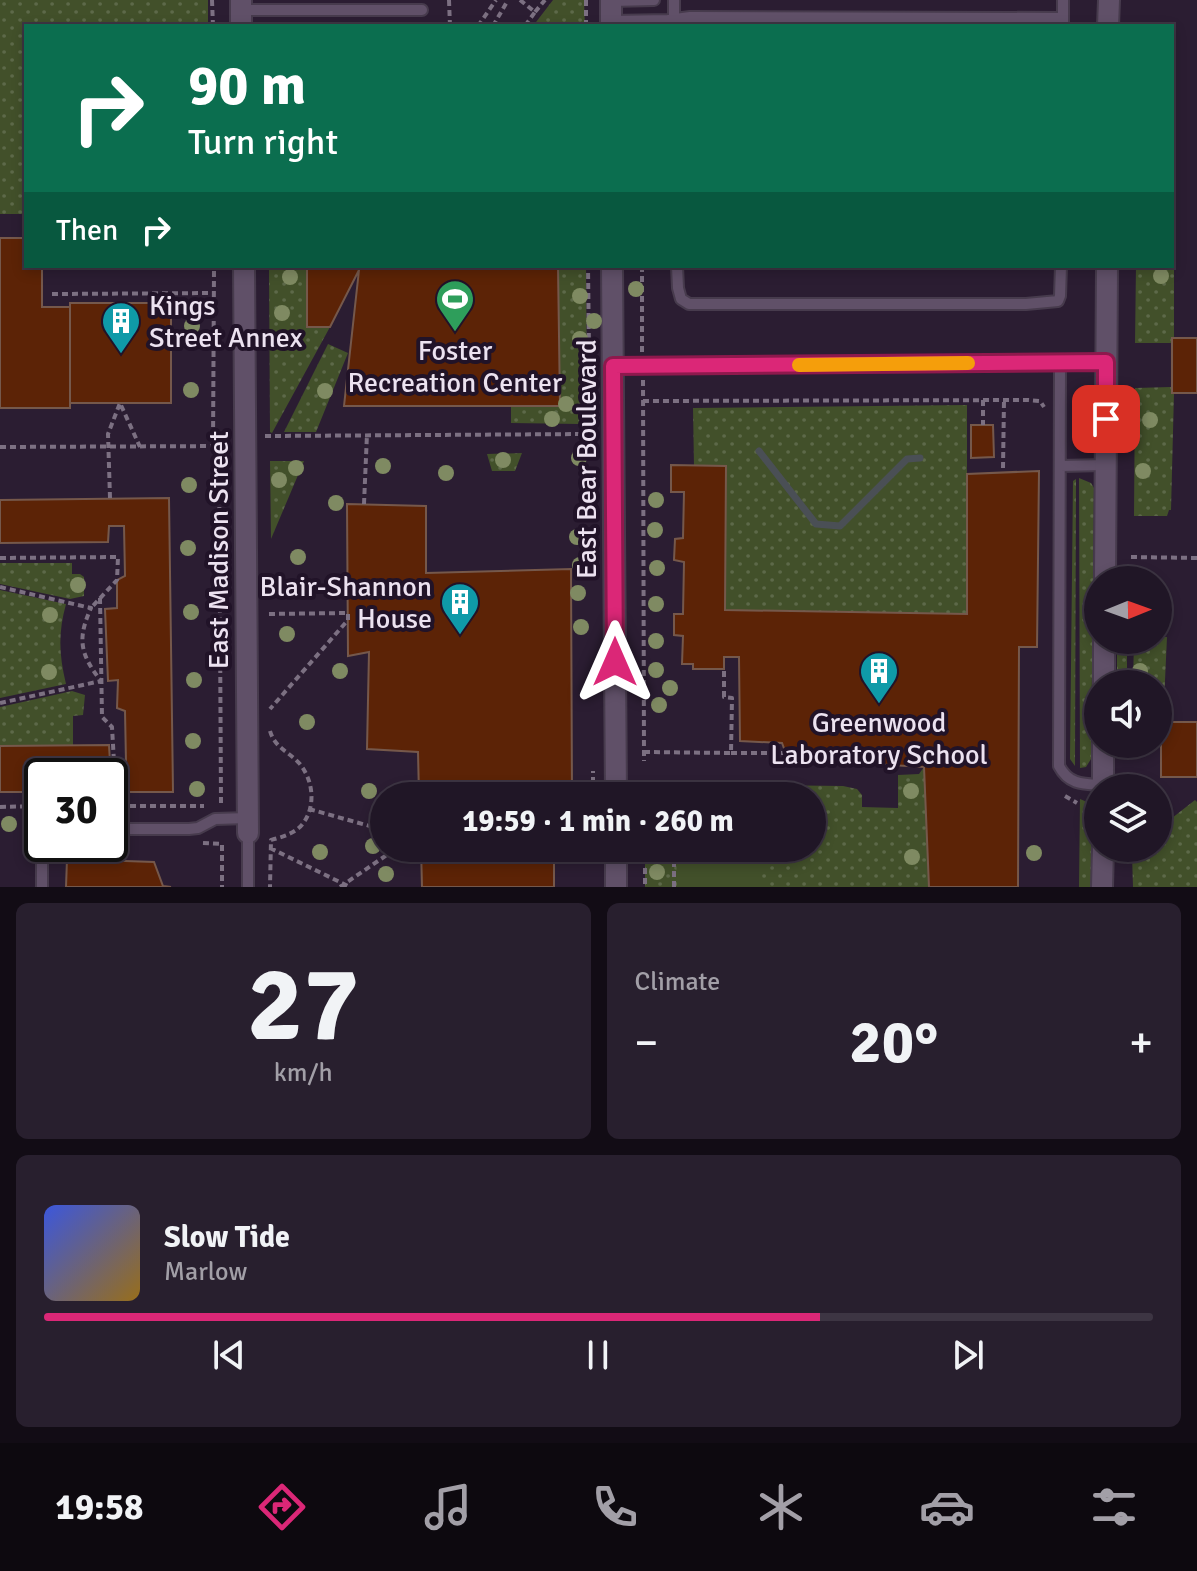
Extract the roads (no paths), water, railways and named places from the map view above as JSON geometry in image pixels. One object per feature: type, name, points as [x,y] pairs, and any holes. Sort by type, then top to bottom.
[{"type":"street","points":[[1108,24],[1109,0]]},
{"type":"street","name":"East Madison Street","points":[[244,268],[248,826]]},
{"type":"street","name":"East Bear Boulevard","points":[[612,268],[616,782]]},
{"type":"street","points":[[1105,566],[1107,268]]},
{"type":"street","points":[[616,862],[616,887]]},
{"type":"street","points":[[1102,887],[1103,862]]},
{"type":"lane","points":[[611,12],[654,0]]},
{"type":"lane","points":[[674,0],[674,22]]},
{"type":"lane","points":[[611,12],[674,22],[1063,22],[1063,0]]},
{"type":"lane","points":[[241,12],[422,10]]},
{"type":"lane","points":[[677,268],[681,299],[689,304],[1026,304],[1058,301],[1061,268]]},
{"type":"lane","points":[[613,366],[1106,362]]},
{"type":"lane","points":[[1060,363],[1059,766],[1065,777],[1084,785]]},
{"type":"lane","points":[[1060,466],[1105,465]]},
{"type":"lane","points":[[128,829],[198,828],[215,819],[248,826],[248,887]]},
{"type":"lane","points":[[42,862],[42,887]]},
{"type":"waterway","points":[[759,451],[816,524],[840,526],[907,459],[920,458]]},
{"type":"place","name":"Foster Recreation Center","points":[[455,333]]},
{"type":"place","name":"Kings Street Annex","points":[[121,355]]},
{"type":"place","name":"Blair-Shannon House","points":[[460,636]]},
{"type":"place","name":"Greenwood Laboratory School","points":[[879,705]]}]
